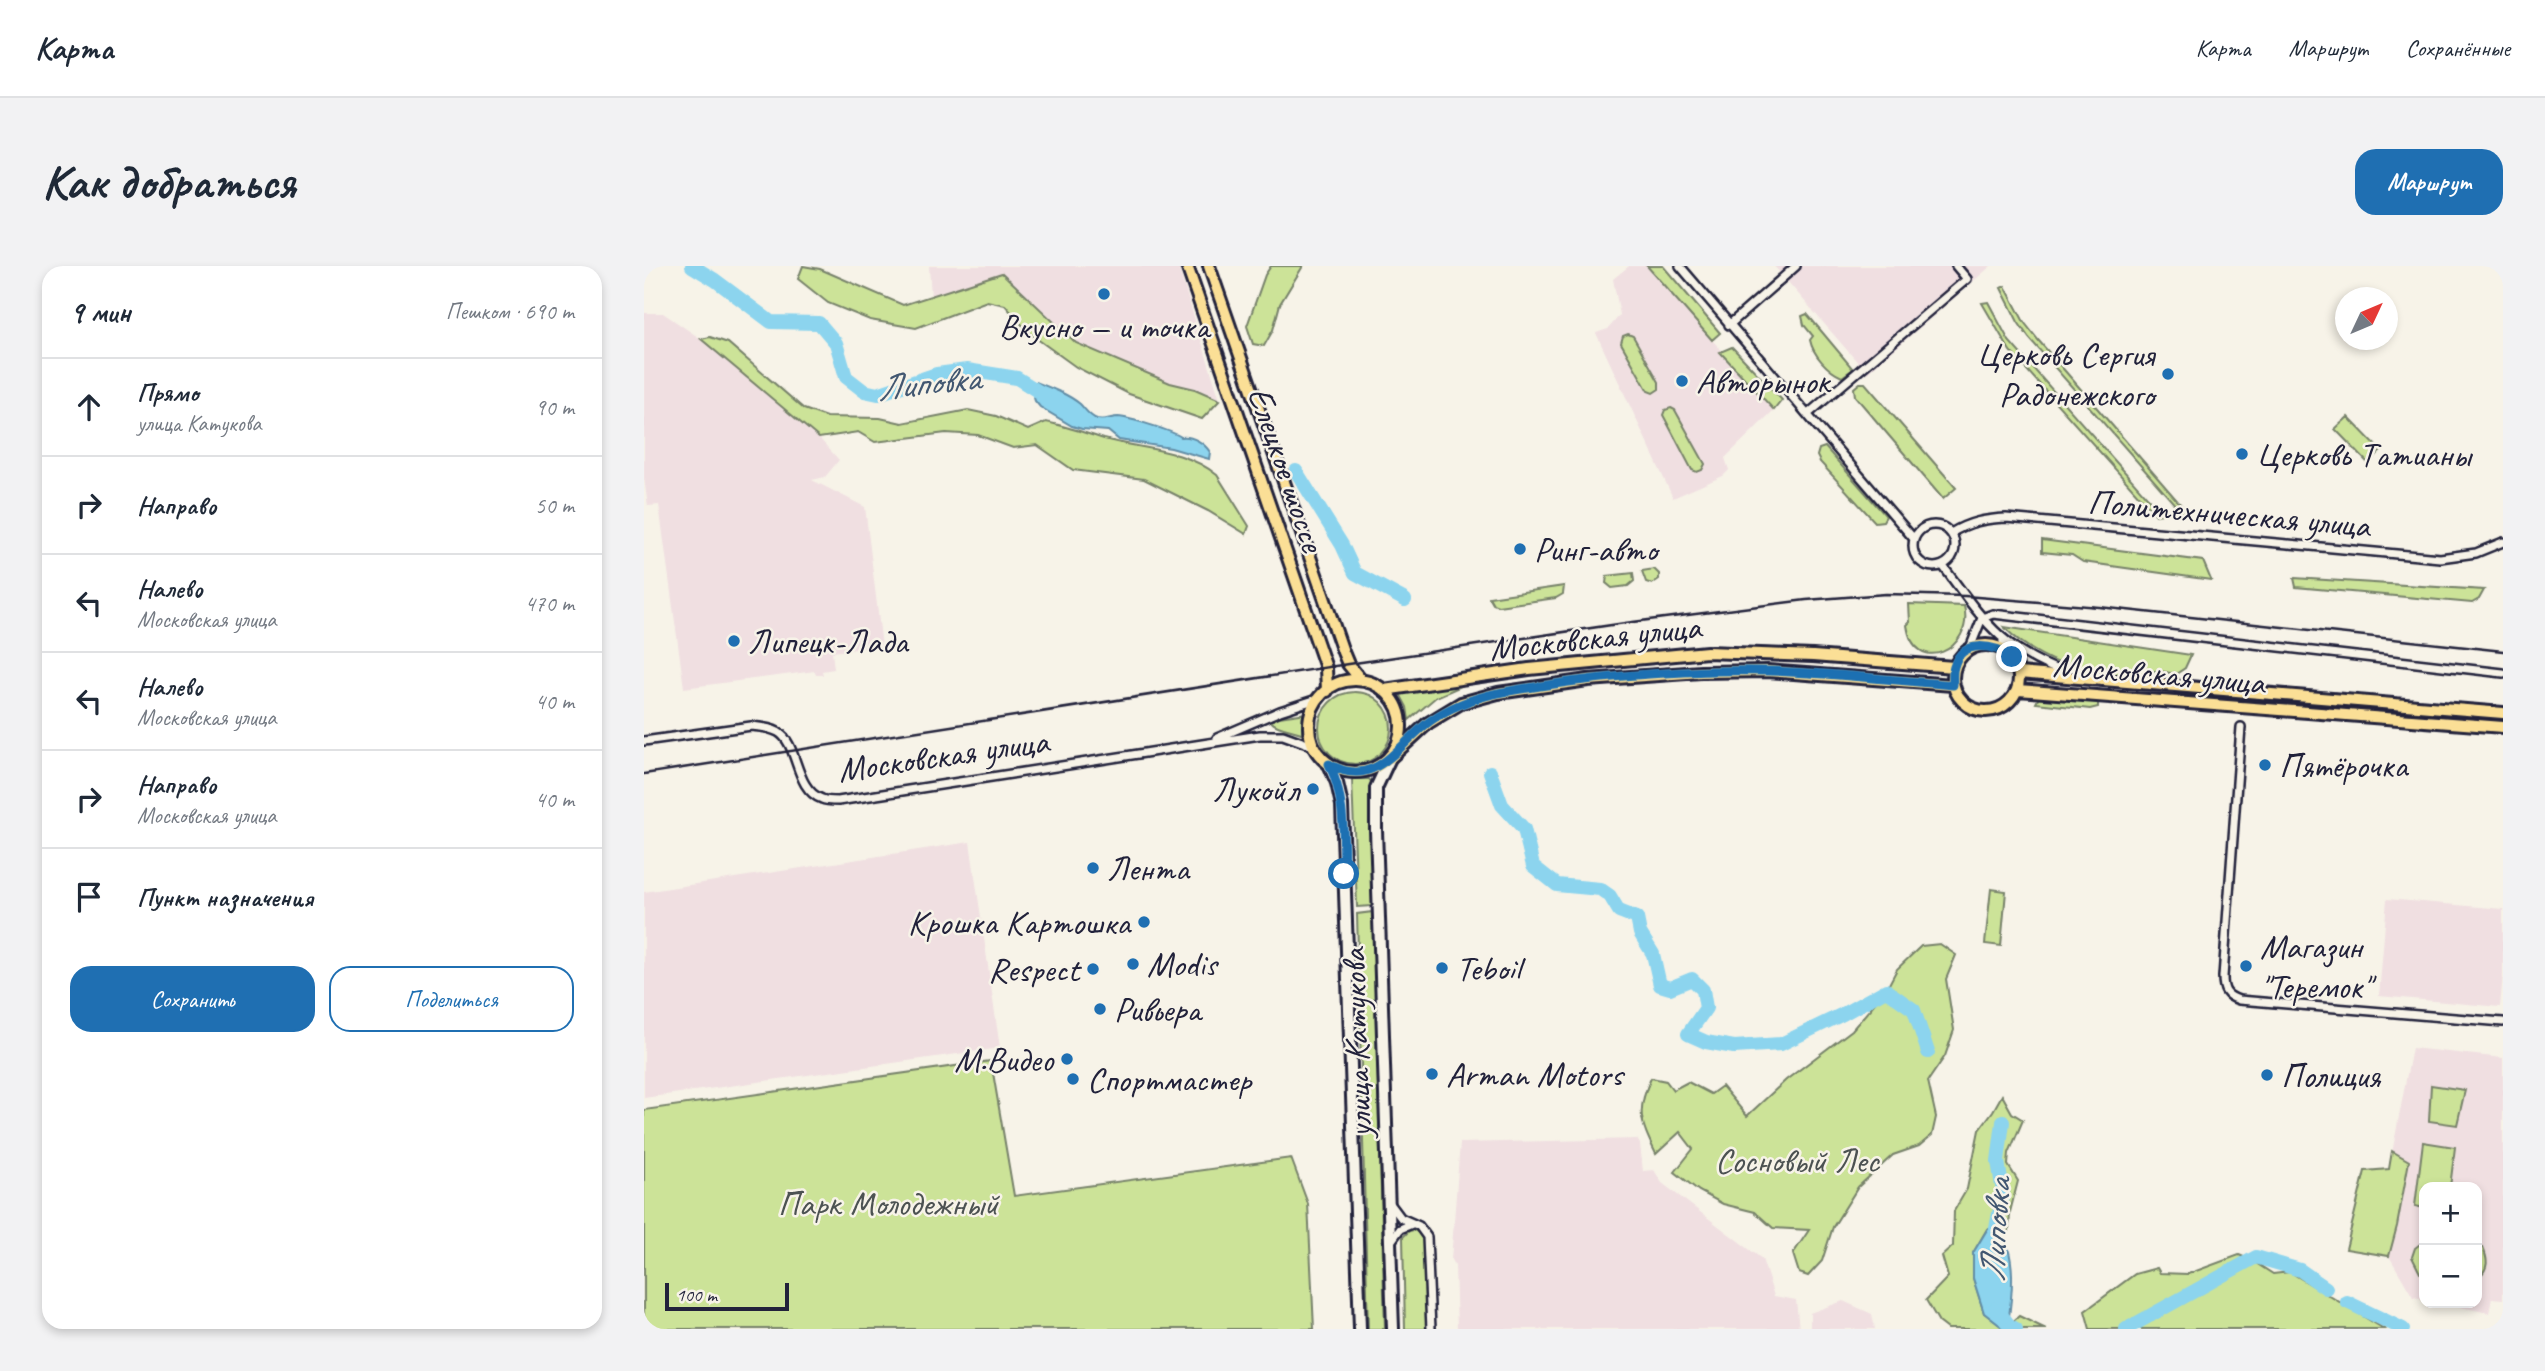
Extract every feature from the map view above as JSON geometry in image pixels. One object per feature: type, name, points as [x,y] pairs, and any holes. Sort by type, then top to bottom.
[{"type":"main road","name":"Елецкое шоссе","points":[[1187,266],[1326,668],[1327,691]]},
{"type":"main road","name":"Елецкое шоссе","points":[[1209,266],[1343,652],[1348,664],[1361,680]]},
{"type":"main road","name":"Московская улица","points":[[1970,648],[1994,647],[2012,657],[2019,673],[2503,713]]},
{"type":"main road","points":[[1953,685],[1954,667],[1959,657],[1970,648]]},
{"type":"main road","name":"Московская улица","points":[[1384,690],[1529,669],[1707,652],[1813,656],[1954,667]]},
{"type":"main road","name":"Московская улица","points":[[1390,758],[1428,723],[1461,704],[1498,693],[1588,680],[1701,672],[1767,671],[1953,685],[1970,707],[1983,710],[2004,705],[2018,690],[2503,727]]},
{"type":"main road","points":[[2018,690],[2019,673]]},
{"type":"main road","points":[[1361,680],[1384,690],[1392,699],[1401,721],[1398,746],[1390,758],[1372,770],[1347,772],[1329,764],[1314,746],[1309,726],[1317,699],[1342,682],[1361,680]]},
{"type":"main road","name":"улица Катукова","points":[[1390,758],[1376,788],[1393,1329]]},
{"type":"main road","name":"улица Катукова","points":[[1329,764],[1342,805],[1360,1329]]},
{"type":"street","points":[[1680,266],[1914,538]]},
{"type":"street","points":[[1729,325],[1796,266]]},
{"type":"street","points":[[1808,414],[1967,279],[1956,266]]},
{"type":"street","name":"Политехническая улица","points":[[1951,533],[1984,519],[2006,518],[2440,558],[2476,553],[2503,542]]},
{"type":"street","points":[[1931,525],[1939,525],[1951,533],[1956,548],[1949,562],[1943,566],[1929,567],[1922,564],[1914,553],[1914,538],[1918,532],[1931,525]]},
{"type":"street","points":[[1943,566],[1982,618],[2003,640],[2012,657]]},
{"type":"street","points":[[1970,648],[1982,618],[1993,614],[2503,673]]},
{"type":"street","points":[[2003,640],[2050,667],[2082,679]]},
{"type":"street","name":"Московская улица","points":[[1206,743],[1280,710],[1317,699]]},
{"type":"street","name":"Московская улица","points":[[644,741],[751,726],[768,728],[780,733],[786,740],[807,786],[820,799],[838,801],[1206,743],[1275,735],[1283,735],[1314,746]]},
{"type":"street","points":[[2241,727],[2223,977],[2223,987],[2228,996],[2239,1000],[2337,1010],[2503,1022]]},
{"type":"street","points":[[1389,1202],[1401,1218],[1419,1226],[1427,1237],[1431,1329]]},
{"type":"street","points":[[1390,1243],[1395,1234],[1406,1225],[1419,1226]]},
{"type":"shaded area","points":[[929,266],[1178,266],[1220,400],[1170,383],[1076,343],[1002,273],[931,296]]},
{"type":"shaded area","name":"Авторынок","points":[[1629,266],[1647,266],[1774,410],[1725,458],[1729,470],[1723,476],[1673,498],[1596,333],[1608,329],[1620,315],[1613,279]]},
{"type":"shaded area","points":[[1774,266],[1991,266],[1867,373]]},
{"type":"shaded area","points":[[644,313],[663,313],[701,339],[819,438],[839,460],[825,477],[812,480],[865,507],[882,646],[832,652],[834,669],[822,671],[823,675],[816,675],[815,671],[684,688],[659,505],[648,506],[644,478]]},
{"type":"shaded area","points":[[970,842],[1000,1048],[644,1098],[644,892]]},
{"type":"shaded area","points":[[2387,899],[2503,909],[2500,1007],[2379,996]]},
{"type":"shaded area","points":[[2412,1048],[2503,1058],[2503,1299],[2492,1298],[2489,1313],[2465,1308],[2482,1308],[2482,1182],[2419,1182],[2419,1298],[2413,1297],[2389,1256],[2346,1249],[2365,1171],[2389,1169]]},
{"type":"shaded area","points":[[1637,1139],[1643,1171],[1654,1170],[1662,1183],[1762,1259],[1774,1296],[1796,1300],[1799,1329],[1457,1329],[1455,1266],[1451,1260],[1460,1143]]},
{"type":"shaded area","points":[[1843,1301],[1872,1314],[1875,1329],[1810,1329],[1810,1313]]},
{"type":"green space","points":[[803,266],[820,269],[903,305],[1002,273],[1076,343],[1170,383],[1195,389],[1220,400],[1202,419],[1129,394],[1076,367],[1029,333],[1005,305],[987,301],[916,328],[870,320],[828,303],[798,279]]},
{"type":"green space","points":[[1271,266],[1303,266],[1280,304],[1273,330],[1264,346],[1253,344],[1247,326],[1265,275]]},
{"type":"green space","points":[[1647,266],[1663,266],[1720,333],[1712,340]]},
{"type":"green space","points":[[2005,286],[2024,322],[2039,341],[2188,513],[2184,515],[2029,338],[2001,288]]},
{"type":"green space","points":[[1988,302],[2009,341],[2162,514],[2156,515],[2010,351],[1982,303]]},
{"type":"green space","points":[[1807,314],[1853,369],[1842,377],[1827,367],[1814,351],[1810,340],[1813,336],[1804,325],[1802,316]]},
{"type":"green space","points":[[1623,336],[1633,336],[1659,382],[1659,389],[1653,393],[1648,391],[1621,343]]},
{"type":"green space","points":[[710,337],[728,343],[804,409],[826,417],[880,418],[902,423],[968,410],[996,416],[1028,430],[1046,422],[1104,439],[1177,455],[1205,466],[1217,475],[1249,526],[1246,534],[1208,511],[1144,479],[1073,470],[1037,445],[1013,448],[978,435],[946,433],[875,442],[858,432],[819,438],[701,339]]},
{"type":"green space","points":[[1732,347],[1782,400],[1774,410],[1720,352]]},
{"type":"green space","points":[[1865,383],[1956,488],[1943,499],[1855,396],[1854,388]]},
{"type":"green space","points":[[1665,410],[1675,410],[1705,464],[1702,470],[1692,470],[1663,415]]},
{"type":"green space","points":[[2348,417],[2381,451],[2368,463],[2335,429]]},
{"type":"green space","points":[[1825,447],[1886,516],[1883,521],[1875,522],[1820,462],[1817,456],[1819,449]]},
{"type":"green space","points":[[2042,540],[2203,561],[2211,580],[2083,562],[2072,555],[2042,552]]},
{"type":"green space","points":[[1654,569],[1659,574],[1659,579],[1652,584],[1646,582],[1642,571]]},
{"type":"green space","points":[[1633,573],[1634,581],[1628,586],[1612,588],[1606,583],[1607,576]]},
{"type":"green space","points":[[2294,578],[2484,590],[2479,599],[2472,603],[2296,587]]},
{"type":"green space","points":[[1564,586],[1563,594],[1556,598],[1498,606],[1493,604],[1489,597]]},
{"type":"green space","points":[[1909,604],[1964,606],[1965,622],[1961,635],[1953,645],[1942,652],[1931,654],[1920,650],[1912,641],[1907,625],[1910,622]]},
{"type":"green space","points":[[2004,627],[2191,655],[2185,668],[2176,674],[2155,671],[2133,677],[2098,674],[2047,658],[2017,639]]},
{"type":"green space","points":[[1468,683],[1436,697],[1409,720],[1407,707],[1400,694]]},
{"type":"green space","points":[[1355,692],[1375,698],[1385,708],[1391,728],[1385,748],[1375,758],[1355,764],[1335,758],[1325,748],[1319,728],[1325,708],[1335,698]]},
{"type":"green space","points":[[2040,695],[2098,702],[2098,707],[2090,709],[2036,703]]},
{"type":"green space","points":[[1307,713],[1306,735],[1277,726],[1271,721],[1279,717]]},
{"type":"green space","points":[[1352,779],[1369,779],[1372,783],[1372,906],[1357,907]]},
{"type":"green space","points":[[1991,889],[2006,891],[2001,946],[1985,944]]},
{"type":"green space","points":[[1373,912],[1385,1329],[1368,1329],[1357,914]]},
{"type":"green space","name":"Сосновый Лес","points":[[1940,944],[1956,955],[1946,979],[1954,1030],[1945,1056],[1928,1081],[1936,1117],[1932,1135],[1919,1146],[1893,1155],[1858,1187],[1833,1227],[1822,1261],[1808,1276],[1799,1273],[1793,1254],[1809,1230],[1773,1228],[1755,1212],[1723,1204],[1699,1191],[1675,1172],[1693,1149],[1680,1132],[1656,1154],[1646,1133],[1642,1116],[1643,1099],[1651,1078],[1666,1081],[1673,1090],[1688,1082],[1711,1094],[1722,1086],[1747,1116],[1786,1080],[1852,1030],[1886,990],[1897,969],[1921,946]]},
{"type":"green space","name":"Парк Молодежный","points":[[991,1061],[1014,1196],[1291,1158],[1308,1204],[1314,1329],[644,1329],[644,1110]]},
{"type":"green space","points":[[2431,1085],[2465,1090],[2457,1125],[2429,1121]]},
{"type":"green space","name":"Сосновый Лес","points":[[2002,1095],[2012,1113],[2023,1120],[2009,1153],[2008,1165],[2018,1181],[2010,1212],[2009,1231],[1987,1229],[1973,1253],[1973,1278],[1984,1313],[2005,1329],[1948,1329],[1939,1322],[1926,1300],[1948,1277],[1942,1256],[1953,1246],[1954,1211],[1967,1189],[1979,1130]]},
{"type":"green space","points":[[2423,1142],[2455,1147],[2451,1182],[2419,1182],[2419,1207],[2415,1206]]},
{"type":"green space","points":[[2392,1151],[2409,1161],[2389,1256],[2346,1249],[2365,1171],[2389,1169]]},
{"type":"green space","points":[[1414,1230],[1422,1235],[1424,1240],[1427,1329],[1405,1329],[1403,1237]]},
{"type":"green space","points":[[2419,1245],[2419,1271],[2412,1257]]},
{"type":"green space","points":[[2482,1248],[2487,1260],[2482,1274]]},
{"type":"green space","points":[[2239,1255],[2273,1274],[2290,1272],[2384,1329],[2090,1329],[2085,1311],[2135,1274],[2157,1268],[2160,1273],[2188,1274]]},
{"type":"green space","points":[[2019,1316],[2046,1329],[2010,1329],[2009,1325]]},
{"type":"water","points":[[1036,382],[1070,397],[1097,419],[1124,418],[1161,428],[1181,437],[1193,438],[1210,452],[1209,459],[1171,448],[1119,440],[1108,431],[1072,426],[1040,407],[1035,401],[1030,385]]},
{"type":"water","points":[[1988,1228],[1998,1230],[2009,1250],[2011,1262],[2012,1288],[2008,1324],[2002,1327],[1984,1313],[1973,1278],[1973,1253]]},
{"type":"waterway","name":"Липовка","points":[[692,266],[771,322],[819,323],[836,343],[846,377],[864,391],[878,394],[937,374],[967,370],[1017,378],[1044,395]]},
{"type":"waterway","name":"Липовка","points":[[1296,471],[1342,545],[1355,573],[1405,600]]},
{"type":"waterway","name":"Липовка","points":[[1490,772],[1502,805],[1524,829],[1533,866],[1557,885],[1600,889],[1610,896],[1619,911],[1637,918],[1640,933],[1653,954],[1660,985],[1670,988],[1692,979],[1703,990],[1706,1008],[1688,1034],[1706,1042],[1734,1047],[1781,1044],[1886,990],[1914,1010],[1928,1052]]},
{"type":"waterway","name":"Липовка","points":[[1992,1248],[2003,1193],[1998,1161],[2003,1122]]},
{"type":"waterway","name":"Липовка","points":[[2126,1329],[2256,1257],[2300,1270],[2326,1288]]},
{"type":"waterway","name":"Липовка","points":[[2347,1302],[2403,1329]]},
{"type":"waterway","name":"Липовка","points":[[1996,1308],[2009,1325],[2016,1329]]},
{"type":"railway","points":[[644,774],[1625,623],[1806,600],[1886,594],[1965,596],[2099,607],[2503,651]]},
{"type":"place","name":"Вкусно — и точка","points":[[1104,294]]},
{"type":"place","name":"Церковь Сергия Радонежского","points":[[2168,374]]},
{"type":"place","name":"Авторынок","points":[[1682,381]]},
{"type":"place","name":"Церковь Татианы","points":[[2242,454]]},
{"type":"place","name":"Ринг-авто","points":[[1520,549]]},
{"type":"place","name":"Липецк-Лада","points":[[734,641]]},
{"type":"place","name":"Пятёрочка","points":[[2265,765]]},
{"type":"place","name":"Лукойл","points":[[1313,789]]},
{"type":"place","name":"Лента","points":[[1093,868]]},
{"type":"place","name":"Крошка Картошка","points":[[1144,922]]},
{"type":"place","name":"Modis","points":[[1133,964]]},
{"type":"place","name":"Магазин \"Теремок\"","points":[[2246,966]]},
{"type":"place","name":"Teboil","points":[[1442,968]]},
{"type":"place","name":"Respect","points":[[1093,969]]},
{"type":"place","name":"Ривьера","points":[[1100,1009]]},
{"type":"place","name":"М.Видео","points":[[1067,1059]]},
{"type":"place","name":"Arman Motors","points":[[1432,1074]]},
{"type":"place","name":"Полиция","points":[[2267,1075]]},
{"type":"place","name":"Спортмастер","points":[[1073,1079]]},
{"type":"route","points":[[1344,874],[1342,805],[1329,764],[1347,772],[1372,770],[1383,764],[1428,723],[1443,713],[1480,697],[1588,680],[1701,672],[1767,671],[1953,685],[1954,667],[1959,657],[1970,648],[1994,647],[2012,657]]}]
